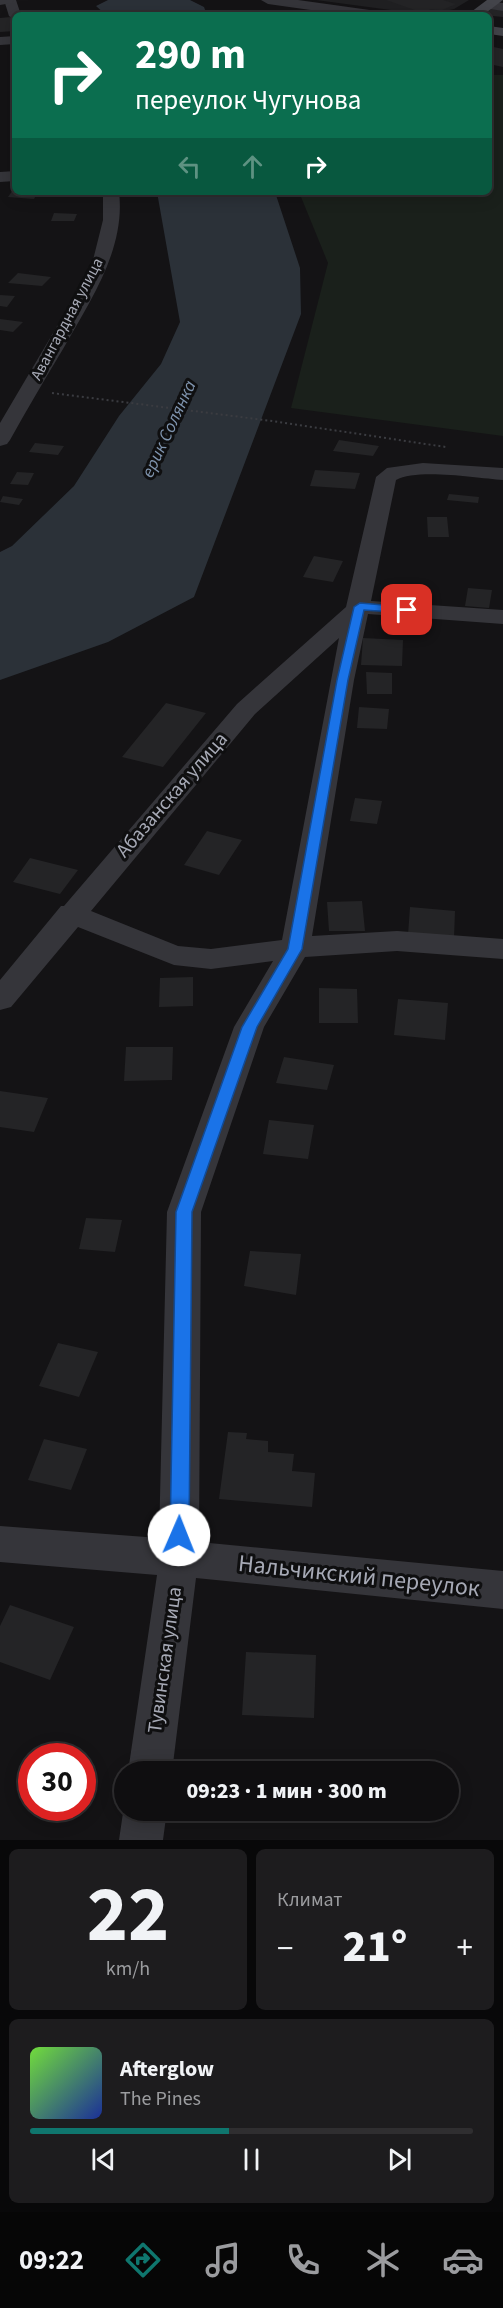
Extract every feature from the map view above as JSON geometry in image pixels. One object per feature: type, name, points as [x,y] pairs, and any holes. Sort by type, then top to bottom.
[{"type":"main road","points":[[478,12],[492,3]]},
{"type":"street","points":[[0,1],[9,0]]},
{"type":"street","points":[[268,0],[355,12]]},
{"type":"street","points":[[492,3],[503,7]]},
{"type":"street","name":"Авангардная улица","points":[[0,440],[99,266],[111,221],[111,195]]},
{"type":"street","points":[[0,399],[25,395]]},
{"type":"street","name":"Тувинская улица","points":[[151,1761],[179,1558],[184,1212],[249,1027],[295,949],[342,680],[360,607],[386,477],[396,471],[415,469],[503,474]]},
{"type":"street","points":[[360,607],[503,617]]},
{"type":"street","name":"Абазанская улица","points":[[0,1000],[71,913],[246,709],[360,607]]},
{"type":"street","points":[[71,913],[174,955],[211,959],[295,949],[397,941],[503,949]]},
{"type":"street","name":"Нальчикский переулок","points":[[0,1544],[179,1558],[503,1590]]},
{"type":"street","points":[[141,1840],[144,1821]]},
{"type":"path","points":[[25,395],[120,401],[457,449]]},
{"type":"shaded area","points":[[316,0],[469,0],[454,9],[441,12],[406,12]]},
{"type":"shaded area","points":[[492,75],[503,75],[503,436],[291,408],[328,263],[300,195],[492,195]]},
{"type":"water","points":[[108,0],[190,0],[204,7],[206,12],[103,12],[96,6]]},
{"type":"water","name":"ерик Солянка","points":[[158,195],[276,195],[300,268],[301,314],[194,597],[108,642],[0,680],[0,552],[12,546],[74,486],[119,416],[161,364],[180,322]]},
{"type":"building","points":[[386,0],[443,0],[456,4],[442,10],[429,9],[435,12],[420,12]]},
{"type":"building","points":[[491,9],[503,10],[503,17],[492,16],[492,12],[487,12]]},
{"type":"building","points":[[11,17],[12,31],[0,32],[0,18]]},
{"type":"building","points":[[492,47],[503,49],[503,67],[492,65]]},
{"type":"building","points":[[12,191],[12,195],[36,195],[34,199],[8,197]]},
{"type":"building","points":[[54,213],[77,214],[74,221],[51,221]]},
{"type":"building","points":[[18,273],[51,277],[42,286],[8,283]]},
{"type":"building","points":[[0,295],[15,296],[7,307],[0,306]]},
{"type":"building","points":[[0,319],[23,322],[13,332],[0,330]]},
{"type":"building","points":[[339,440],[379,446],[373,456],[333,451]]},
{"type":"building","points":[[35,443],[64,446],[58,455],[29,452]]},
{"type":"building","points":[[315,470],[360,473],[355,489],[310,486]]},
{"type":"building","points":[[17,472],[34,473],[28,485],[10,484]]},
{"type":"building","points":[[449,494],[479,497],[478,503],[447,500]]},
{"type":"building","points":[[3,496],[23,499],[19,505],[0,502]]},
{"type":"building","points":[[427,517],[447,517],[449,537],[428,537]]},
{"type":"building","points":[[314,556],[343,561],[333,582],[303,577]]},
{"type":"building","points":[[408,585],[426,588],[421,603],[402,601]]},
{"type":"building","points":[[468,588],[492,590],[489,608],[465,606]]},
{"type":"building","points":[[363,638],[403,640],[402,666],[361,665]]},
{"type":"building","points":[[366,672],[392,673],[392,694],[367,694]]},
{"type":"building","points":[[166,703],[206,713],[163,767],[122,757]]},
{"type":"building","points":[[359,707],[389,709],[387,729],[357,728]]},
{"type":"building","points":[[355,798],[382,801],[377,824],[350,821]]},
{"type":"building","points":[[207,831],[242,840],[219,875],[184,865]]},
{"type":"building","points":[[30,858],[78,870],[60,894],[13,882]]},
{"type":"building","points":[[362,901],[365,931],[329,931],[327,902]]},
{"type":"building","points":[[410,907],[455,911],[454,938],[408,935]]},
{"type":"building","points":[[193,977],[193,1006],[159,1007],[160,978]]},
{"type":"building","points":[[319,988],[357,989],[358,1023],[319,1023]]},
{"type":"building","points":[[398,999],[448,1003],[445,1040],[394,1035]]},
{"type":"building","points":[[126,1047],[173,1047],[172,1080],[124,1081]]},
{"type":"building","points":[[284,1057],[334,1065],[327,1090],[276,1083]]},
{"type":"building","points":[[0,1091],[48,1098],[34,1132],[0,1127]]},
{"type":"building","points":[[269,1120],[314,1125],[308,1159],[263,1154]]},
{"type":"building","points":[[86,1218],[122,1220],[115,1252],[79,1249]]},
{"type":"building","points":[[250,1251],[301,1254],[296,1295],[244,1286]]},
{"type":"building","points":[[58,1343],[98,1352],[79,1397],[39,1386]]},
{"type":"building","points":[[228,1432],[247,1433],[246,1439],[268,1441],[268,1452],[294,1454],[292,1471],[315,1473],[312,1507],[219,1499]]},
{"type":"building","points":[[44,1439],[87,1449],[71,1490],[28,1480]]},
{"type":"building","points":[[10,1605],[74,1627],[50,1680],[0,1662],[0,1626]]},
{"type":"building","points":[[246,1652],[316,1655],[314,1718],[242,1715]]},
{"type":"route","points":[[179,1535],[184,1212],[249,1027],[295,949],[342,680],[360,607],[407,610]]}]
